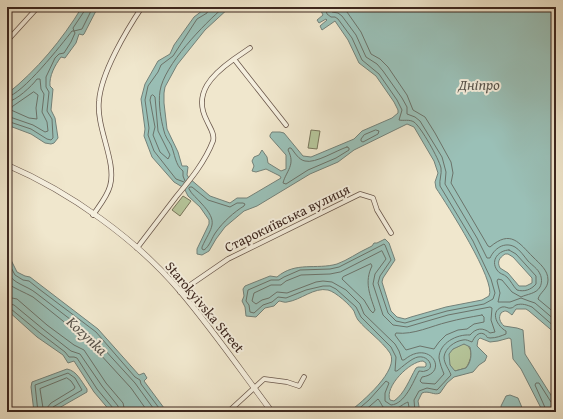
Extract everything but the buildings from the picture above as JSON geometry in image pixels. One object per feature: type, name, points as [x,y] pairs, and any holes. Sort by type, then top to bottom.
[{"type":"street","points":[[7,41],[38,7]]},
{"type":"street","points":[[93,215],[111,184],[111,168],[99,114],[100,92],[107,69],[142,7]]},
{"type":"street","points":[[137,248],[195,174],[214,138],[204,113],[203,98],[209,80],[215,73],[250,48]]},
{"type":"street","points":[[234,59],[286,125]]},
{"type":"street","name":"Starokyivska Street","points":[[7,165],[50,186],[120,234],[137,248],[180,292],[214,333],[272,412]]},
{"type":"street","name":"Старокиївська вулиця","points":[[180,292],[228,259],[360,194],[373,198],[377,210],[391,233]]},
{"type":"street","points":[[228,412],[264,379],[287,382],[299,386],[304,377]]},
{"type":"green space","points":[[311,130],[320,131],[317,149],[308,148]]},
{"type":"green space","points":[[183,196],[191,201],[180,216],[172,210]]},
{"type":"green space","points":[[462,344],[469,346],[471,352],[469,362],[466,368],[455,371],[449,363],[448,357],[453,349]]},
{"type":"water","points":[[82,7],[98,7],[84,34],[79,34],[76,43],[65,58],[61,57],[50,78],[50,86],[53,89],[51,110],[55,118],[58,138],[54,143],[45,143],[31,134],[7,125],[7,94],[39,65],[66,31]]},
{"type":"water","name":"Дніпро","points":[[207,7],[230,7],[205,30],[177,65],[165,87],[164,103],[167,129],[178,152],[182,166],[188,167],[187,175],[189,178],[210,196],[230,203],[237,198],[247,198],[281,178],[280,176],[266,169],[256,172],[252,171],[254,166],[252,161],[254,157],[259,155],[262,150],[267,157],[268,163],[281,171],[286,169],[286,155],[270,137],[272,132],[284,133],[303,156],[311,157],[354,139],[362,131],[392,118],[398,113],[394,102],[376,76],[359,63],[348,40],[335,21],[322,30],[320,26],[327,20],[326,19],[319,23],[317,20],[323,15],[320,9],[323,7],[556,7],[556,334],[526,309],[516,309],[512,315],[507,311],[504,311],[501,313],[500,318],[504,326],[523,330],[525,354],[556,403],[556,412],[543,412],[521,369],[513,359],[511,339],[509,338],[490,342],[480,338],[477,346],[487,356],[485,361],[473,372],[454,377],[447,383],[440,393],[422,393],[418,401],[420,412],[349,412],[385,377],[392,360],[390,353],[358,320],[354,311],[346,302],[331,291],[318,290],[292,301],[279,301],[274,306],[265,308],[256,317],[246,316],[245,307],[242,301],[244,296],[243,289],[245,286],[270,276],[277,277],[284,272],[299,267],[329,266],[337,264],[372,246],[374,243],[385,239],[389,243],[395,260],[382,282],[391,311],[397,317],[405,319],[446,307],[482,300],[489,296],[489,288],[486,275],[469,242],[436,188],[435,182],[438,173],[434,161],[414,127],[407,124],[354,150],[338,162],[310,174],[257,206],[244,211],[225,227],[209,251],[202,255],[197,254],[197,249],[209,224],[209,220],[200,207],[188,196],[184,188],[174,182],[152,157],[144,136],[145,129],[141,99],[145,84],[158,61],[170,54],[174,45],[194,17]],"holes":[[[505,254],[513,257],[532,278],[532,283],[526,286],[519,286],[508,273],[500,268],[499,260]],[[464,344],[470,347],[471,358],[466,368],[455,371],[450,365],[449,354],[453,349]],[[423,361],[426,363],[426,366],[416,368],[398,398],[394,401],[390,400],[389,395],[394,382],[405,370],[418,362]]]},
{"type":"water","name":"Kozynka","points":[[7,256],[10,258],[17,272],[30,277],[98,329],[139,375],[144,373],[147,378],[144,381],[167,412],[111,412],[94,392],[74,361],[68,363],[63,355],[37,337],[7,310]]},
{"type":"water","points":[[67,369],[74,372],[87,389],[87,392],[52,412],[34,412],[31,387],[32,382]]},
{"type":"water","points":[[510,395],[518,398],[523,410],[519,412],[502,411],[501,406],[506,396]]}]
